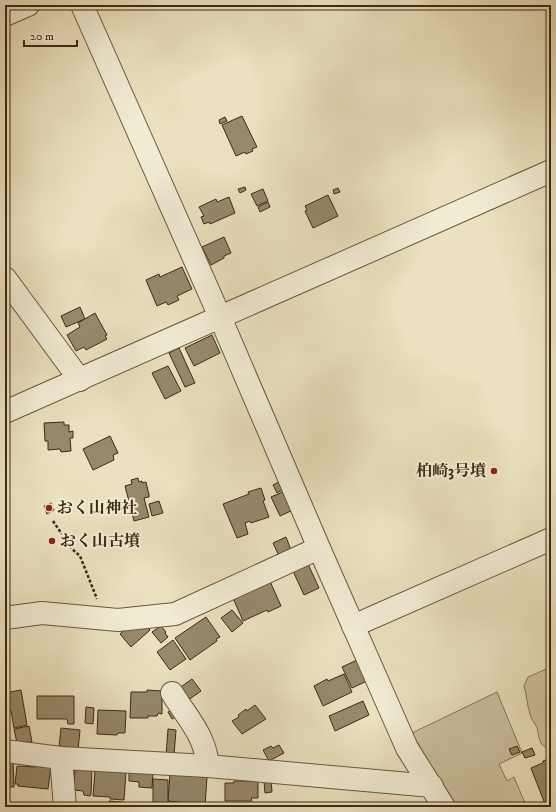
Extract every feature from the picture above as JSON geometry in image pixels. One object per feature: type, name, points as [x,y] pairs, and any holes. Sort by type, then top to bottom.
[{"type":"street","points":[[5,15],[28,5]]},
{"type":"street","points":[[82,5],[220,317],[407,748],[444,807]]},
{"type":"street","points":[[5,412],[551,171]]},
{"type":"street","points":[[5,278],[80,380]]},
{"type":"street","points":[[353,626],[551,539]]},
{"type":"street","points":[[5,618],[42,613],[118,620],[175,614],[319,548]]},
{"type":"street","points":[[172,693],[196,728],[203,742],[208,766]]},
{"type":"street","points":[[5,751],[61,758],[208,766],[432,786]]},
{"type":"street","points":[[61,758],[64,807]]},
{"type":"path","points":[[53,520],[72,549],[80,556],[104,619]]},
{"type":"shaded area","points":[[551,667],[551,750],[540,742],[537,728],[528,707],[524,686],[528,677]]},
{"type":"shaded area","points":[[497,692],[522,753],[499,764],[507,781],[514,777],[525,803],[516,807],[454,807],[412,733]]},
{"type":"building","points":[[242,116],[257,147],[252,149],[253,151],[246,154],[245,152],[236,156],[222,125]]},
{"type":"building","points":[[225,117],[227,121],[220,124],[219,120]]},
{"type":"building","points":[[245,187],[246,190],[240,193],[238,189]]},
{"type":"building","points":[[338,188],[340,192],[334,194],[333,190]]},
{"type":"building","points":[[263,189],[268,201],[257,206],[251,194]]},
{"type":"building","points":[[328,195],[338,216],[313,228],[305,211],[307,210],[305,206]]},
{"type":"building","points":[[229,197],[235,213],[210,224],[209,222],[204,224],[201,217],[204,216],[199,207],[216,199],[217,202]]},
{"type":"building","points":[[268,202],[270,207],[260,212],[258,207]]},
{"type":"building","points":[[224,237],[231,253],[211,265],[202,247]]},
{"type":"building","points":[[182,267],[192,289],[177,296],[179,300],[168,305],[166,302],[157,306],[146,280],[159,274],[160,277]]},
{"type":"building","points":[[80,307],[85,319],[66,327],[61,316]]},
{"type":"building","points":[[95,313],[107,335],[105,336],[107,339],[86,350],[84,347],[76,351],[67,335],[80,327],[78,323]]},
{"type":"building","points":[[212,335],[220,353],[194,366],[185,348]]},
{"type":"building","points":[[179,348],[195,383],[185,387],[169,353]]},
{"type":"building","points":[[168,366],[181,391],[165,399],[152,373]]},
{"type":"building","points":[[64,422],[64,425],[69,425],[69,432],[73,431],[73,438],[70,438],[71,451],[61,452],[60,449],[48,450],[48,441],[45,441],[44,423]]},
{"type":"building","points":[[110,436],[118,453],[113,455],[114,460],[93,470],[83,449]]},
{"type":"building","points":[[138,478],[139,482],[146,482],[149,497],[144,498],[149,517],[134,521],[125,486],[132,484],[131,480]]},
{"type":"building","points":[[279,482],[282,490],[277,493],[273,485]]},
{"type":"building","points":[[261,488],[265,500],[263,501],[269,517],[251,523],[250,521],[245,523],[248,534],[237,538],[223,504],[249,494],[248,492]]},
{"type":"building","points":[[285,491],[293,510],[280,516],[271,497]]},
{"type":"building","points":[[159,501],[163,513],[152,516],[149,504]]},
{"type":"building","name":"おく山神社","points":[[51,503],[54,510],[47,514],[44,506]]},
{"type":"building","points":[[286,537],[291,550],[279,556],[273,543]]},
{"type":"building","points":[[308,564],[319,588],[304,595],[293,571]]},
{"type":"building","points":[[269,579],[281,606],[268,612],[267,610],[243,621],[233,598]]},
{"type":"building","points":[[232,610],[243,623],[232,632],[221,618]]},
{"type":"building","points":[[206,617],[220,637],[216,639],[217,641],[190,660],[175,638]]},
{"type":"building","points":[[131,624],[145,624],[150,630],[131,647],[120,634]]},
{"type":"building","points":[[161,626],[168,637],[161,643],[152,632]]},
{"type":"building","points":[[173,640],[186,659],[170,670],[157,652]]},
{"type":"building","points":[[357,660],[367,681],[352,688],[342,667]]},
{"type":"building","points":[[344,674],[352,692],[323,706],[314,686],[327,679],[328,681]]},
{"type":"building","points":[[192,679],[201,691],[184,703],[175,691]]},
{"type":"building","points":[[21,690],[27,725],[14,728],[11,711],[5,712],[5,693]]},
{"type":"building","points":[[147,690],[162,691],[162,714],[158,713],[157,716],[148,716],[148,718],[130,718],[131,692],[147,692]]},
{"type":"building","points":[[37,696],[74,696],[74,724],[68,724],[67,719],[37,719]]},
{"type":"building","points":[[363,701],[369,715],[335,731],[329,716]]},
{"type":"building","points":[[255,705],[266,719],[242,734],[232,721],[239,717],[238,715],[246,709],[247,711]]},
{"type":"building","points":[[86,707],[94,708],[93,724],[85,723]]},
{"type":"building","points":[[173,709],[177,716],[172,719],[168,712]]},
{"type":"building","points":[[98,710],[126,711],[125,733],[118,733],[117,735],[97,734]]},
{"type":"building","points":[[29,726],[32,742],[17,743],[14,729]]},
{"type":"building","points":[[61,728],[80,730],[78,750],[59,748]]},
{"type":"building","points":[[168,729],[176,730],[174,756],[166,756]]},
{"type":"building","points":[[279,745],[284,753],[269,761],[263,750],[271,746],[273,748]]},
{"type":"building","points":[[517,746],[520,752],[512,755],[509,749]]},
{"type":"building","points":[[532,748],[535,755],[525,758],[522,752]]},
{"type":"building","points":[[551,758],[551,801],[545,804],[531,768]]},
{"type":"building","points":[[5,759],[13,760],[14,787],[5,787]]},
{"type":"building","points":[[36,765],[51,766],[48,789],[18,786],[18,784],[15,784],[17,766],[36,767]]},
{"type":"building","points":[[75,767],[92,768],[90,796],[84,795],[83,791],[74,790]]},
{"type":"building","points":[[95,771],[126,772],[124,800],[93,796]]},
{"type":"building","points":[[129,771],[153,772],[152,788],[139,787],[139,782],[129,781]]},
{"type":"building","points":[[170,774],[207,777],[205,807],[187,806],[187,803],[168,801]]},
{"type":"building","points":[[153,779],[168,780],[168,803],[153,802]]},
{"type":"building","points":[[271,780],[272,792],[265,793],[264,781]]},
{"type":"building","points":[[234,781],[258,781],[258,798],[251,798],[252,801],[225,801],[225,783],[234,783]]},
{"type":"building","points":[[109,801],[122,802],[121,807],[109,807]]},
{"type":"place","name":"柏崎3号墳","points":[[494,471]]},
{"type":"place","name":"おく山神社","points":[[49,508]]},
{"type":"place","name":"おく山古墳","points":[[52,541]]}]
